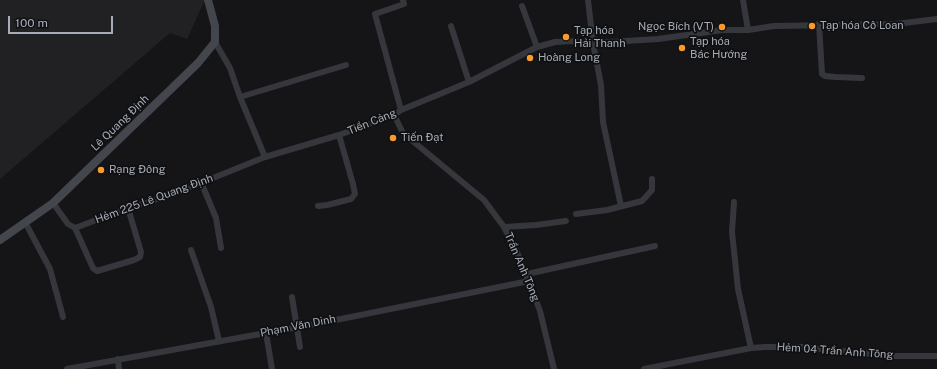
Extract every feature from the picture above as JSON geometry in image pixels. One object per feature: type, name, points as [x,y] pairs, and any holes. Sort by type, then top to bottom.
[{"type":"main road","points":[[208,0],[216,26],[215,42]]},
{"type":"main road","name":"Lê Quang Định","points":[[0,240],[53,203],[198,63],[215,42]]},
{"type":"street","points":[[401,110],[375,14],[404,4],[403,0]]},
{"type":"street","points":[[588,0],[593,43],[601,85],[603,122],[621,206]]},
{"type":"street","points":[[743,0],[748,30]]},
{"type":"street","points":[[522,6],[537,47]]},
{"type":"street","name":"Tiền Cảng","points":[[265,157],[339,135],[394,115],[401,110],[469,82],[537,47],[555,42],[565,41],[593,43],[658,39],[722,30],[748,30],[774,26],[819,24],[896,24],[937,19]]},
{"type":"street","points":[[819,24],[822,74],[824,76],[862,78]]},
{"type":"street","points":[[451,26],[469,82]]},
{"type":"street","points":[[215,42],[230,68],[240,97],[265,157]]},
{"type":"street","points":[[240,97],[346,65]]},
{"type":"street","name":"Trần Anh Tông","points":[[394,115],[403,133],[484,200],[504,227],[517,252],[540,312],[554,369]]},
{"type":"street","points":[[318,206],[351,199],[355,194],[350,170],[339,135]]},
{"type":"street","name":"Hẻm 225 Lê Quang Định","points":[[75,228],[171,194],[265,157]]},
{"type":"street","points":[[576,214],[607,210],[642,200],[647,197],[652,190],[652,179]]},
{"type":"street","points":[[201,182],[216,218],[221,248]]},
{"type":"street","points":[[734,202],[732,239],[738,289],[750,348]]},
{"type":"street","points":[[53,203],[68,224],[75,228],[93,268],[97,271],[140,257],[141,252],[128,208]]},
{"type":"street","points":[[504,227],[566,221]]},
{"type":"street","points":[[25,222],[50,270],[63,317]]},
{"type":"street","points":[[526,274],[655,246]]},
{"type":"street","points":[[191,250],[211,307],[219,341]]},
{"type":"street","name":"Phạm Văn Dinh","points":[[67,369],[266,333],[529,281]]},
{"type":"street","points":[[292,297],[300,347]]},
{"type":"street","points":[[266,333],[272,369]]},
{"type":"street","name":"Hẻm 04 Trần Anh Tông","points":[[644,369],[750,348],[801,347],[892,356],[935,356]]},
{"type":"street","points":[[118,359],[119,369]]},
{"type":"shaded area","points":[[0,0],[205,0],[187,39],[170,33],[0,179]]},
{"type":"place","name":"Tạp hóa Cô Loan","points":[[812,26]]},
{"type":"place","name":"Ngọc Bích (VT)","points":[[722,27]]},
{"type":"place","name":"Tạp hóa Hải Thanh","points":[[566,37]]},
{"type":"place","name":"Tạp hóa Bác Hướng","points":[[682,48]]},
{"type":"place","name":"Hoàng Long","points":[[530,58]]},
{"type":"place","name":"Tiến Đạt","points":[[393,138]]},
{"type":"place","name":"Rạng Đông","points":[[101,170]]}]
